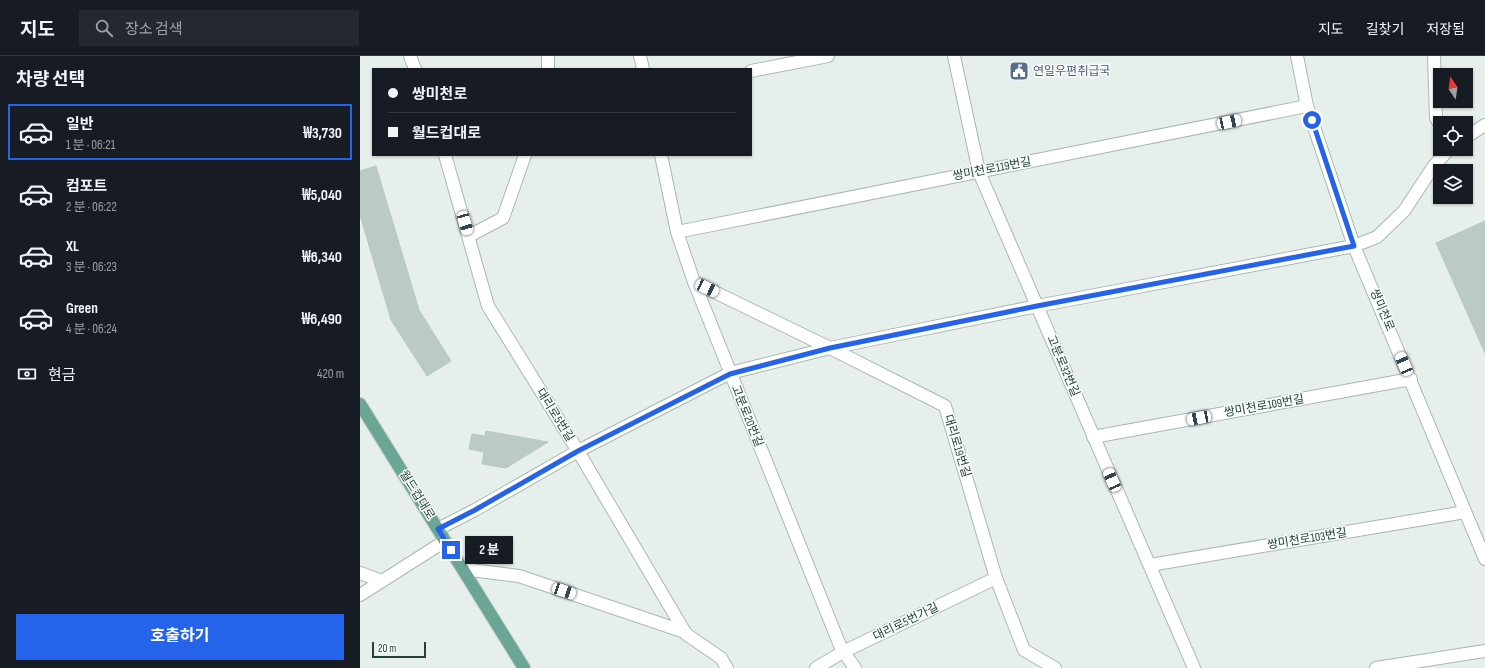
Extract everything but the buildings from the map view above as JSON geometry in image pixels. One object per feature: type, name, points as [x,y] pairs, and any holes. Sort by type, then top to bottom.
[{"type":"main road","name":"월드컵대로","points":[[361,407],[524,668]]},
{"type":"street","points":[[410,56],[415,68]]},
{"type":"street","points":[[548,56],[548,68]]},
{"type":"street","points":[[640,56],[643,68]]},
{"type":"street","points":[[752,71],[828,56]]},
{"type":"street","name":"고분로32번길","points":[[954,56],[979,172],[1194,668]]},
{"type":"street","name":"쌍미천로","points":[[1297,56],[1307,106],[1354,246],[1411,378],[1464,512],[1485,559]]},
{"type":"street","points":[[1434,56],[1436,116]]},
{"type":"street","name":"쌍미천로119번길","points":[[677,232],[1307,106]]},
{"type":"street","points":[[1473,133],[1485,125]]},
{"type":"street","name":"대리로5번길","points":[[445,156],[488,306],[578,451],[686,634],[721,658],[726,668]]},
{"type":"street","points":[[469,236],[503,218],[525,156]]},
{"type":"street","name":"고분로20번길","points":[[661,156],[677,232],[694,282],[841,648],[855,668]]},
{"type":"street","points":[[438,529],[475,510],[578,451],[730,374],[830,348],[1037,306],[1354,246],[1377,237],[1404,211],[1433,168],[1443,156]]},
{"type":"street","name":"대리로19번길","points":[[694,282],[945,406],[996,578],[1024,650],[1055,668]]},
{"type":"street","name":"쌍미천로109번길","points":[[1093,437],[1411,378]]},
{"type":"street","name":"쌍미천로103번길","points":[[1150,565],[1464,512]]},
{"type":"street","points":[[360,595],[445,541]]},
{"type":"street","points":[[463,569],[519,576],[685,632]]},
{"type":"street","points":[[360,573],[382,581]]},
{"type":"street","name":"대리로5번가길","points":[[816,668],[843,652],[996,578]]},
{"type":"street","points":[[1376,668],[1485,651]]},
{"type":"place","name":"연일우편취급국","points":[[1019,71]]},
{"type":"route","points":[[451,550],[438,529],[475,510],[578,451],[730,374],[830,348],[1037,306],[1354,246],[1312,120]]}]
